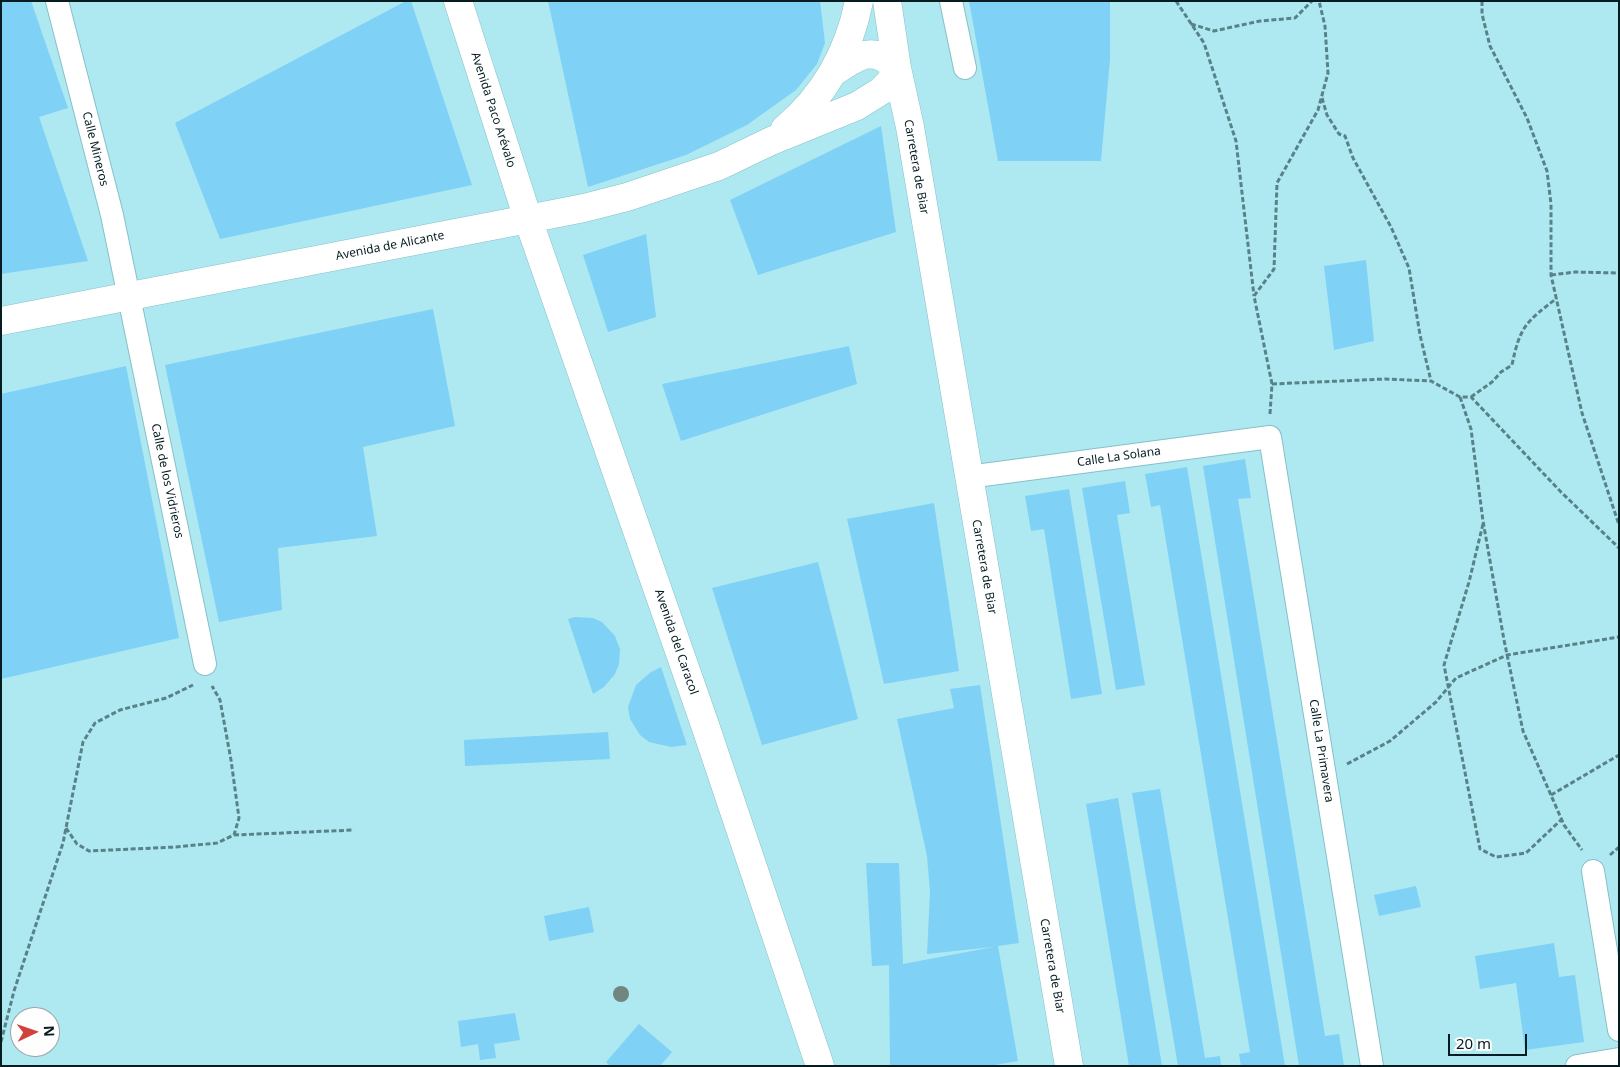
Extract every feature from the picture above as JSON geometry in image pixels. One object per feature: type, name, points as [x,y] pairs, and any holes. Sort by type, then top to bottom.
[{"type":"main road","name":"Avenida Paco Arévalo","points":[[458,1],[528,219]]},
{"type":"main road","name":"Avenida de Alicante","points":[[771,141],[815,99],[834,72],[846,48],[859,1]]},
{"type":"main road","points":[[887,1],[897,68]]},
{"type":"main road","name":"Avenida de Alicante","points":[[1,321],[584,208],[673,182],[719,166],[771,141],[857,106],[881,91],[890,82],[897,68],[890,60],[883,56],[870,53],[859,55],[834,72]]},
{"type":"main road","name":"Carretera de Biar","points":[[897,68],[910,127],[1069,1066]]},
{"type":"main road","points":[[857,106],[892,112],[901,117],[910,127]]},
{"type":"main road","name":"Avenida del Caracol","points":[[528,219],[658,588],[820,1066]]},
{"type":"street","name":"Calle Mineros","points":[[57,1],[112,215],[129,297]]},
{"type":"street","points":[[952,1],[965,68]]},
{"type":"street","name":"Calle de los Vidrieros","points":[[129,297],[206,664]]},
{"type":"street","name":"Calle La Solana","points":[[968,477],[1270,437]]},
{"type":"street","name":"Calle La Primavera","points":[[1270,437],[1372,1066]]},
{"type":"street","points":[[1593,870],[1619,1030]]},
{"type":"street","points":[[1577,1066],[1619,1059]]},
{"type":"path","points":[[1176,1],[1204,43],[1236,141],[1254,296],[1272,384],[1270,437]]},
{"type":"path","points":[[1191,24],[1214,31],[1260,21],[1295,18],[1312,1]]},
{"type":"path","points":[[1254,296],[1274,269],[1277,183],[1318,110],[1328,73],[1324,26],[1319,1]]},
{"type":"path","points":[[1482,1],[1482,14],[1490,46],[1526,118],[1547,171],[1551,204],[1552,274],[1582,413],[1619,525]]},
{"type":"path","points":[[1322,96],[1327,115],[1338,134],[1345,136],[1353,158],[1391,227],[1409,268],[1420,335],[1431,381]]},
{"type":"path","points":[[1552,274],[1575,272],[1619,273]]},
{"type":"path","points":[[1272,384],[1385,379],[1431,381],[1460,397],[1471,397],[1512,365],[1517,340],[1530,319],[1557,298]]},
{"type":"path","points":[[1460,397],[1471,429],[1483,521],[1522,731],[1564,825],[1593,870]]},
{"type":"path","points":[[1471,397],[1561,492],[1619,548]]},
{"type":"path","points":[[1483,521],[1469,582],[1444,665],[1480,849],[1496,857],[1526,853],[1562,819]]},
{"type":"path","points":[[1324,769],[1341,766],[1390,741],[1436,702],[1456,678],[1507,655],[1619,637]]},
{"type":"path","points":[[1,1042],[14,991],[62,843],[83,742],[95,723],[120,710],[166,698],[192,686],[206,664]]},
{"type":"path","points":[[206,664],[208,680],[220,700],[231,760],[239,818],[234,835]]},
{"type":"path","points":[[1551,795],[1619,755]]},
{"type":"path","points":[[65,828],[77,844],[89,851],[176,848],[217,842],[234,835],[354,830]]},
{"type":"building","points":[[1,1],[31,1],[68,108],[39,117],[88,261],[1,274]]},
{"type":"building","points":[[406,1],[411,1],[472,185],[220,239],[175,123]]},
{"type":"building","points":[[548,1],[820,1],[825,43],[817,64],[796,90],[747,125],[686,155],[588,187]]},
{"type":"building","points":[[969,1],[1110,1],[1110,59],[1101,161],[998,161]]},
{"type":"building","points":[[881,126],[896,232],[758,275],[730,200]]},
{"type":"building","points":[[646,234],[656,317],[608,332],[583,255]]},
{"type":"building","points":[[1366,260],[1374,341],[1334,350],[1324,266]]},
{"type":"building","points":[[433,309],[455,426],[363,447],[377,536],[278,548],[282,610],[219,622],[165,365]]},
{"type":"building","points":[[849,346],[857,384],[681,441],[662,384]]},
{"type":"building","points":[[126,366],[179,638],[1,679],[1,394]]},
{"type":"building","points":[[1245,459],[1251,498],[1238,499],[1325,1036],[1339,1034],[1344,1066],[1299,1066],[1203,466]]},
{"type":"building","points":[[1187,467],[1285,1066],[1241,1066],[1239,1054],[1250,1052],[1160,505],[1151,507],[1145,474]]},
{"type":"building","points":[[1125,481],[1130,513],[1117,515],[1145,685],[1116,690],[1082,488]]},
{"type":"building","points":[[1069,489],[1102,694],[1071,699],[1044,529],[1031,531],[1025,496]]},
{"type":"building","points":[[934,503],[959,671],[884,684],[847,519]]},
{"type":"building","points":[[818,562],[858,719],[762,745],[712,588]]},
{"type":"building","points":[[575,617],[593,618],[602,622],[615,636],[620,649],[619,664],[615,674],[604,687],[593,694],[568,619]]},
{"type":"building","points":[[661,667],[687,745],[671,747],[649,742],[640,735],[630,719],[628,707],[636,685],[651,672]]},
{"type":"building","points":[[980,685],[1019,943],[998,946],[1018,1061],[989,1066],[890,1066],[889,965],[872,966],[866,863],[899,863],[903,964],[993,947],[927,954],[930,892],[927,856],[897,719],[954,708],[950,689]]},
{"type":"building","points":[[608,732],[610,759],[465,766],[464,740]]},
{"type":"building","points":[[1160,789],[1205,1058],[1220,1056],[1221,1066],[1178,1066],[1132,793]]},
{"type":"building","points":[[1118,798],[1162,1066],[1129,1066],[1086,804]]},
{"type":"building","points":[[1416,886],[1421,907],[1379,916],[1374,895]]},
{"type":"building","points":[[589,907],[594,932],[549,941],[544,916]]},
{"type":"building","points":[[1554,943],[1559,977],[1575,975],[1584,1042],[1525,1050],[1516,983],[1480,989],[1475,956]]},
{"type":"building","points":[[515,1013],[520,1040],[494,1044],[496,1058],[480,1060],[478,1044],[461,1047],[458,1021]]},
{"type":"building","points":[[639,1024],[672,1052],[660,1066],[610,1066],[606,1062]]}]
